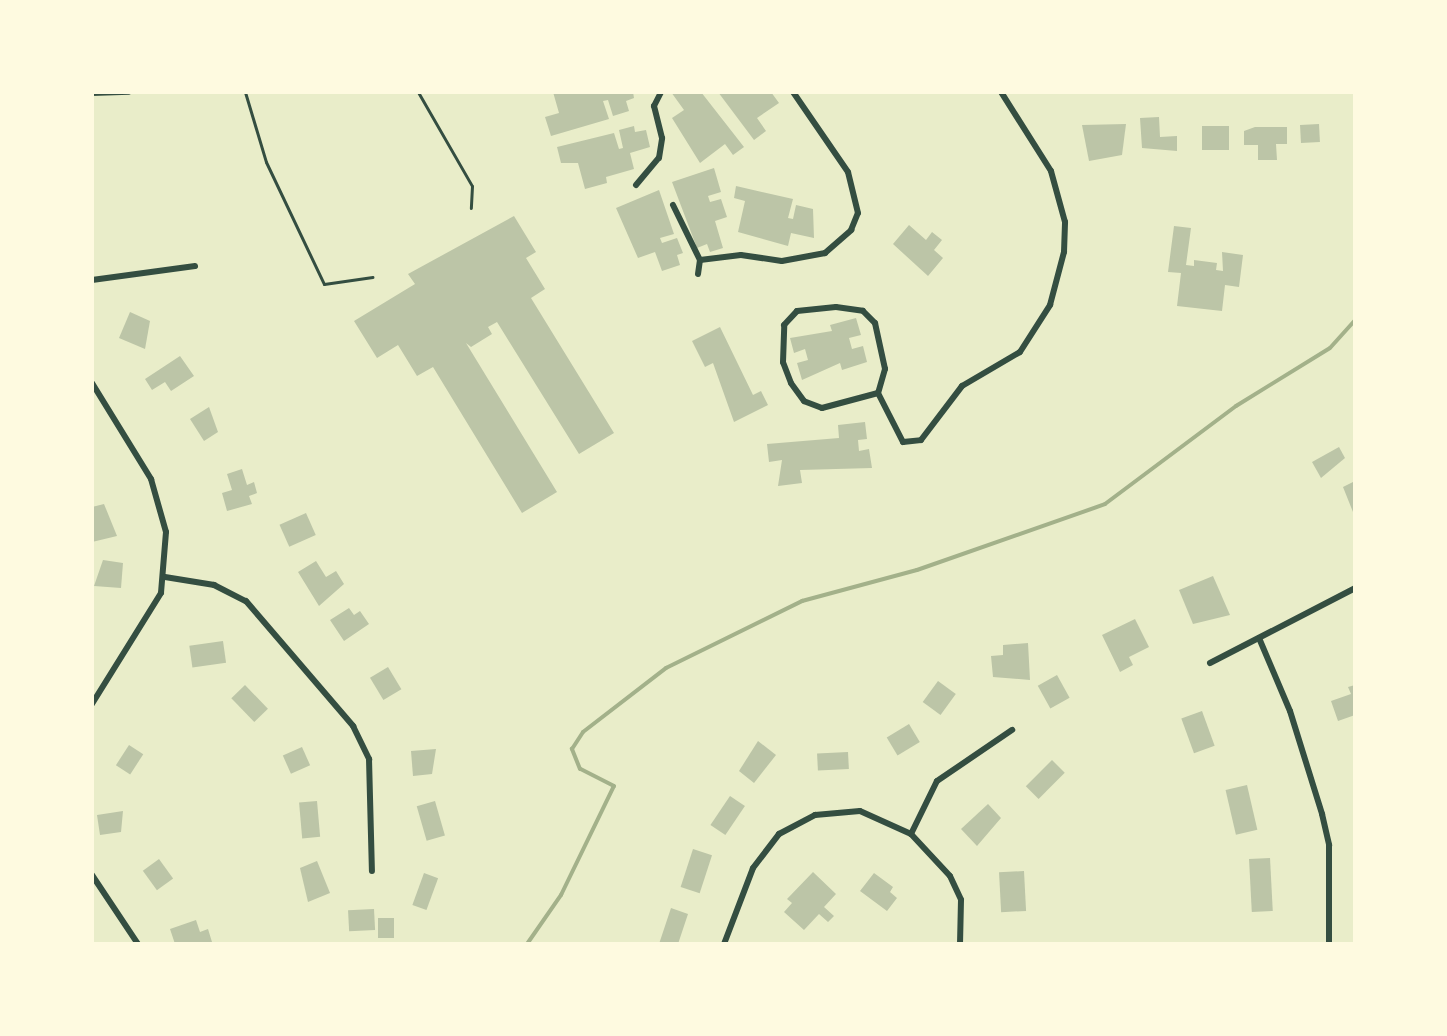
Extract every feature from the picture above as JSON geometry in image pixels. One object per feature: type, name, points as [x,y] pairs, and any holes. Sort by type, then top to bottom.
[{"type":"street","points":[[92,93],[129,92]]},
{"type":"street","points":[[636,185],[659,158],[662,138],[654,106],[661,92]]},
{"type":"street","points":[[700,260],[741,255],[782,261],[825,253],[851,230],[858,213],[848,172],[793,92]]},
{"type":"street","points":[[878,393],[834,408],[804,401],[783,362],[784,325],[797,311],[836,307],[863,311],[882,338],[885,369],[878,393],[903,442],[921,440],[962,386],[1020,352],[1050,305],[1064,252],[1065,222],[1051,171],[1001,92]]},
{"type":"street","points":[[673,205],[700,260],[698,274]]},
{"type":"street","points":[[92,280],[195,266]]},
{"type":"street","points":[[92,383],[159,499],[166,532],[165,577],[143,626],[92,704]]},
{"type":"street","points":[[165,577],[214,585],[246,601],[353,726],[369,759],[372,871]]},
{"type":"street","points":[[1210,663],[1355,588]]},
{"type":"street","points":[[1259,638],[1290,711],[1322,814],[1329,845],[1329,944]]},
{"type":"street","points":[[911,834],[937,781],[1012,730]]},
{"type":"street","points":[[724,944],[753,868],[779,834],[815,815],[860,811],[911,834],[950,876],[961,900],[960,944]]},
{"type":"street","points":[[92,875],[138,944]]},
{"type":"lane","points":[[245,92],[266,162],[324,284],[372,277]]},
{"type":"lane","points":[[418,92],[472,186],[471,208]]},
{"type":"building","points":[[553,92],[633,92],[634,98],[626,101],[629,111],[613,116],[608,100],[603,101],[609,119],[551,136],[545,117],[559,113]]},
{"type":"building","points":[[671,92],[701,92],[744,147],[733,155],[725,144],[700,163],[672,118],[684,110]]},
{"type":"building","points":[[718,92],[771,92],[779,103],[757,118],[766,131],[754,140]]},
{"type":"building","points":[[1159,117],[1160,137],[1177,136],[1177,151],[1142,148],[1140,118]]},
{"type":"building","points":[[1126,124],[1122,155],[1089,161],[1082,125]]},
{"type":"building","points":[[1319,124],[1320,142],[1301,143],[1300,125]]},
{"type":"building","points":[[634,126],[635,132],[646,130],[650,147],[630,153],[634,169],[606,177],[607,183],[585,189],[578,163],[561,163],[557,147],[614,133],[619,149],[623,148],[619,130]]},
{"type":"building","points":[[1202,126],[1229,126],[1229,150],[1202,150]]},
{"type":"building","points":[[1255,127],[1287,127],[1287,144],[1276,144],[1277,160],[1258,160],[1258,145],[1244,145],[1244,131]]},
{"type":"building","points":[[714,168],[721,192],[708,196],[710,202],[721,199],[727,217],[715,221],[723,248],[710,252],[707,244],[697,248],[672,182]]},
{"type":"building","points":[[736,186],[793,199],[788,218],[793,219],[796,205],[813,209],[814,238],[791,233],[788,246],[738,232],[745,201],[734,198]]},
{"type":"building","points":[[659,190],[674,234],[660,238],[662,243],[677,238],[683,253],[677,255],[680,265],[662,271],[655,252],[638,258],[616,208]]},
{"type":"building","points":[[514,216],[536,252],[526,258],[545,289],[531,298],[614,433],[579,454],[497,322],[488,327],[492,334],[471,347],[466,343],[557,492],[522,513],[433,367],[417,376],[398,345],[377,358],[354,321],[415,284],[408,274]]},
{"type":"building","points":[[909,225],[926,240],[932,232],[942,240],[934,250],[943,258],[928,276],[893,244]]},
{"type":"building","points":[[1174,226],[1191,228],[1186,265],[1194,266],[1194,260],[1217,263],[1216,270],[1223,271],[1222,252],[1243,255],[1239,287],[1225,285],[1222,311],[1177,306],[1181,273],[1168,272]]},
{"type":"building","points":[[130,312],[150,321],[145,349],[119,338]]},
{"type":"building","points":[[856,318],[861,335],[849,338],[852,349],[863,346],[867,362],[842,370],[840,363],[802,380],[797,363],[808,360],[805,349],[794,353],[790,338],[832,331],[830,325]]},
{"type":"building","points":[[720,327],[753,395],[761,391],[768,405],[734,422],[713,363],[705,367],[692,341]]},
{"type":"building","points":[[180,356],[194,376],[171,391],[165,382],[152,390],[145,379]]},
{"type":"building","points":[[209,407],[218,432],[204,441],[190,419]]},
{"type":"building","points":[[865,422],[867,439],[858,440],[859,451],[869,449],[872,468],[800,470],[802,483],[778,486],[782,460],[769,462],[767,444],[839,438],[838,425]]},
{"type":"building","points":[[1339,447],[1345,458],[1321,478],[1312,462]]},
{"type":"building","points":[[242,469],[247,485],[254,482],[257,493],[249,496],[252,504],[227,511],[222,493],[232,490],[227,474]]},
{"type":"building","points":[[1355,481],[1355,511],[1353,512],[1343,487]]},
{"type":"building","points":[[104,504],[117,536],[92,542],[92,507]]},
{"type":"building","points":[[306,513],[316,535],[289,547],[280,525]]},
{"type":"building","points":[[103,560],[123,563],[121,588],[94,586]]},
{"type":"building","points":[[316,561],[326,577],[336,571],[344,584],[319,606],[298,572]]},
{"type":"building","points":[[1213,576],[1230,615],[1193,624],[1179,590]]},
{"type":"building","points":[[349,608],[354,615],[360,611],[369,624],[344,641],[330,620]]},
{"type":"building","points":[[1135,619],[1149,647],[1129,657],[1133,665],[1120,672],[1102,635]]},
{"type":"building","points":[[223,641],[226,663],[192,668],[189,646]]},
{"type":"building","points":[[1028,643],[1030,680],[993,677],[991,656],[1003,655],[1003,645]]},
{"type":"building","points":[[388,667],[401,689],[383,700],[370,678]]},
{"type":"building","points":[[1057,675],[1070,698],[1050,708],[1038,686]]},
{"type":"building","points":[[938,681],[956,694],[941,715],[923,702]]},
{"type":"building","points":[[245,685],[268,709],[254,722],[231,698]]},
{"type":"building","points":[[1355,685],[1355,715],[1338,721],[1331,701],[1351,694],[1348,687]]},
{"type":"building","points":[[1202,711],[1215,746],[1194,753],[1181,719]]},
{"type":"building","points":[[909,724],[920,742],[898,755],[887,737]]},
{"type":"building","points":[[758,741],[776,755],[754,783],[739,771]]},
{"type":"building","points":[[129,745],[143,754],[130,774],[116,765]]},
{"type":"building","points":[[302,747],[310,765],[291,774],[283,756]]},
{"type":"building","points":[[436,749],[432,774],[413,776],[411,751]]},
{"type":"building","points":[[848,752],[849,769],[818,771],[817,754]]},
{"type":"building","points":[[1052,760],[1065,773],[1039,799],[1026,786]]},
{"type":"building","points":[[1247,785],[1257,830],[1236,835],[1226,790]]},
{"type":"building","points":[[730,796],[745,806],[725,835],[710,825]]},
{"type":"building","points":[[317,801],[320,837],[302,838],[299,803]]},
{"type":"building","points":[[435,801],[445,836],[427,841],[417,806]]},
{"type":"building","points":[[988,804],[1001,818],[977,846],[961,829]]},
{"type":"building","points":[[123,811],[121,832],[100,835],[97,815]]},
{"type":"building","points":[[693,849],[712,855],[700,893],[681,887]]},
{"type":"building","points":[[1270,858],[1273,911],[1252,912],[1249,859]]},
{"type":"building","points":[[159,859],[173,878],[157,890],[143,871]]},
{"type":"building","points":[[317,861],[330,893],[308,902],[300,868]]},
{"type":"building","points":[[1024,871],[1026,911],[1001,912],[999,872]]},
{"type":"building","points":[[813,872],[836,894],[824,907],[834,916],[828,922],[819,914],[804,930],[784,912],[792,903],[787,899]]},
{"type":"building","points":[[424,873],[438,878],[426,910],[412,905]]},
{"type":"building","points":[[874,873],[893,887],[890,892],[897,898],[887,911],[860,891]]},
{"type":"building","points":[[671,908],[688,914],[678,944],[659,944]]},
{"type":"building","points":[[374,909],[375,930],[349,931],[348,910]]},
{"type":"building","points":[[378,918],[394,918],[394,938],[378,938]]},
{"type":"building","points":[[196,920],[200,932],[208,929],[212,942],[175,944],[170,929]]},
{"type":"waterway","points":[[527,944],[561,895],[614,786],[580,769],[572,749],[583,732],[666,668],[802,601],[917,570],[1105,504],[1236,406],[1330,348],[1355,320]]}]
